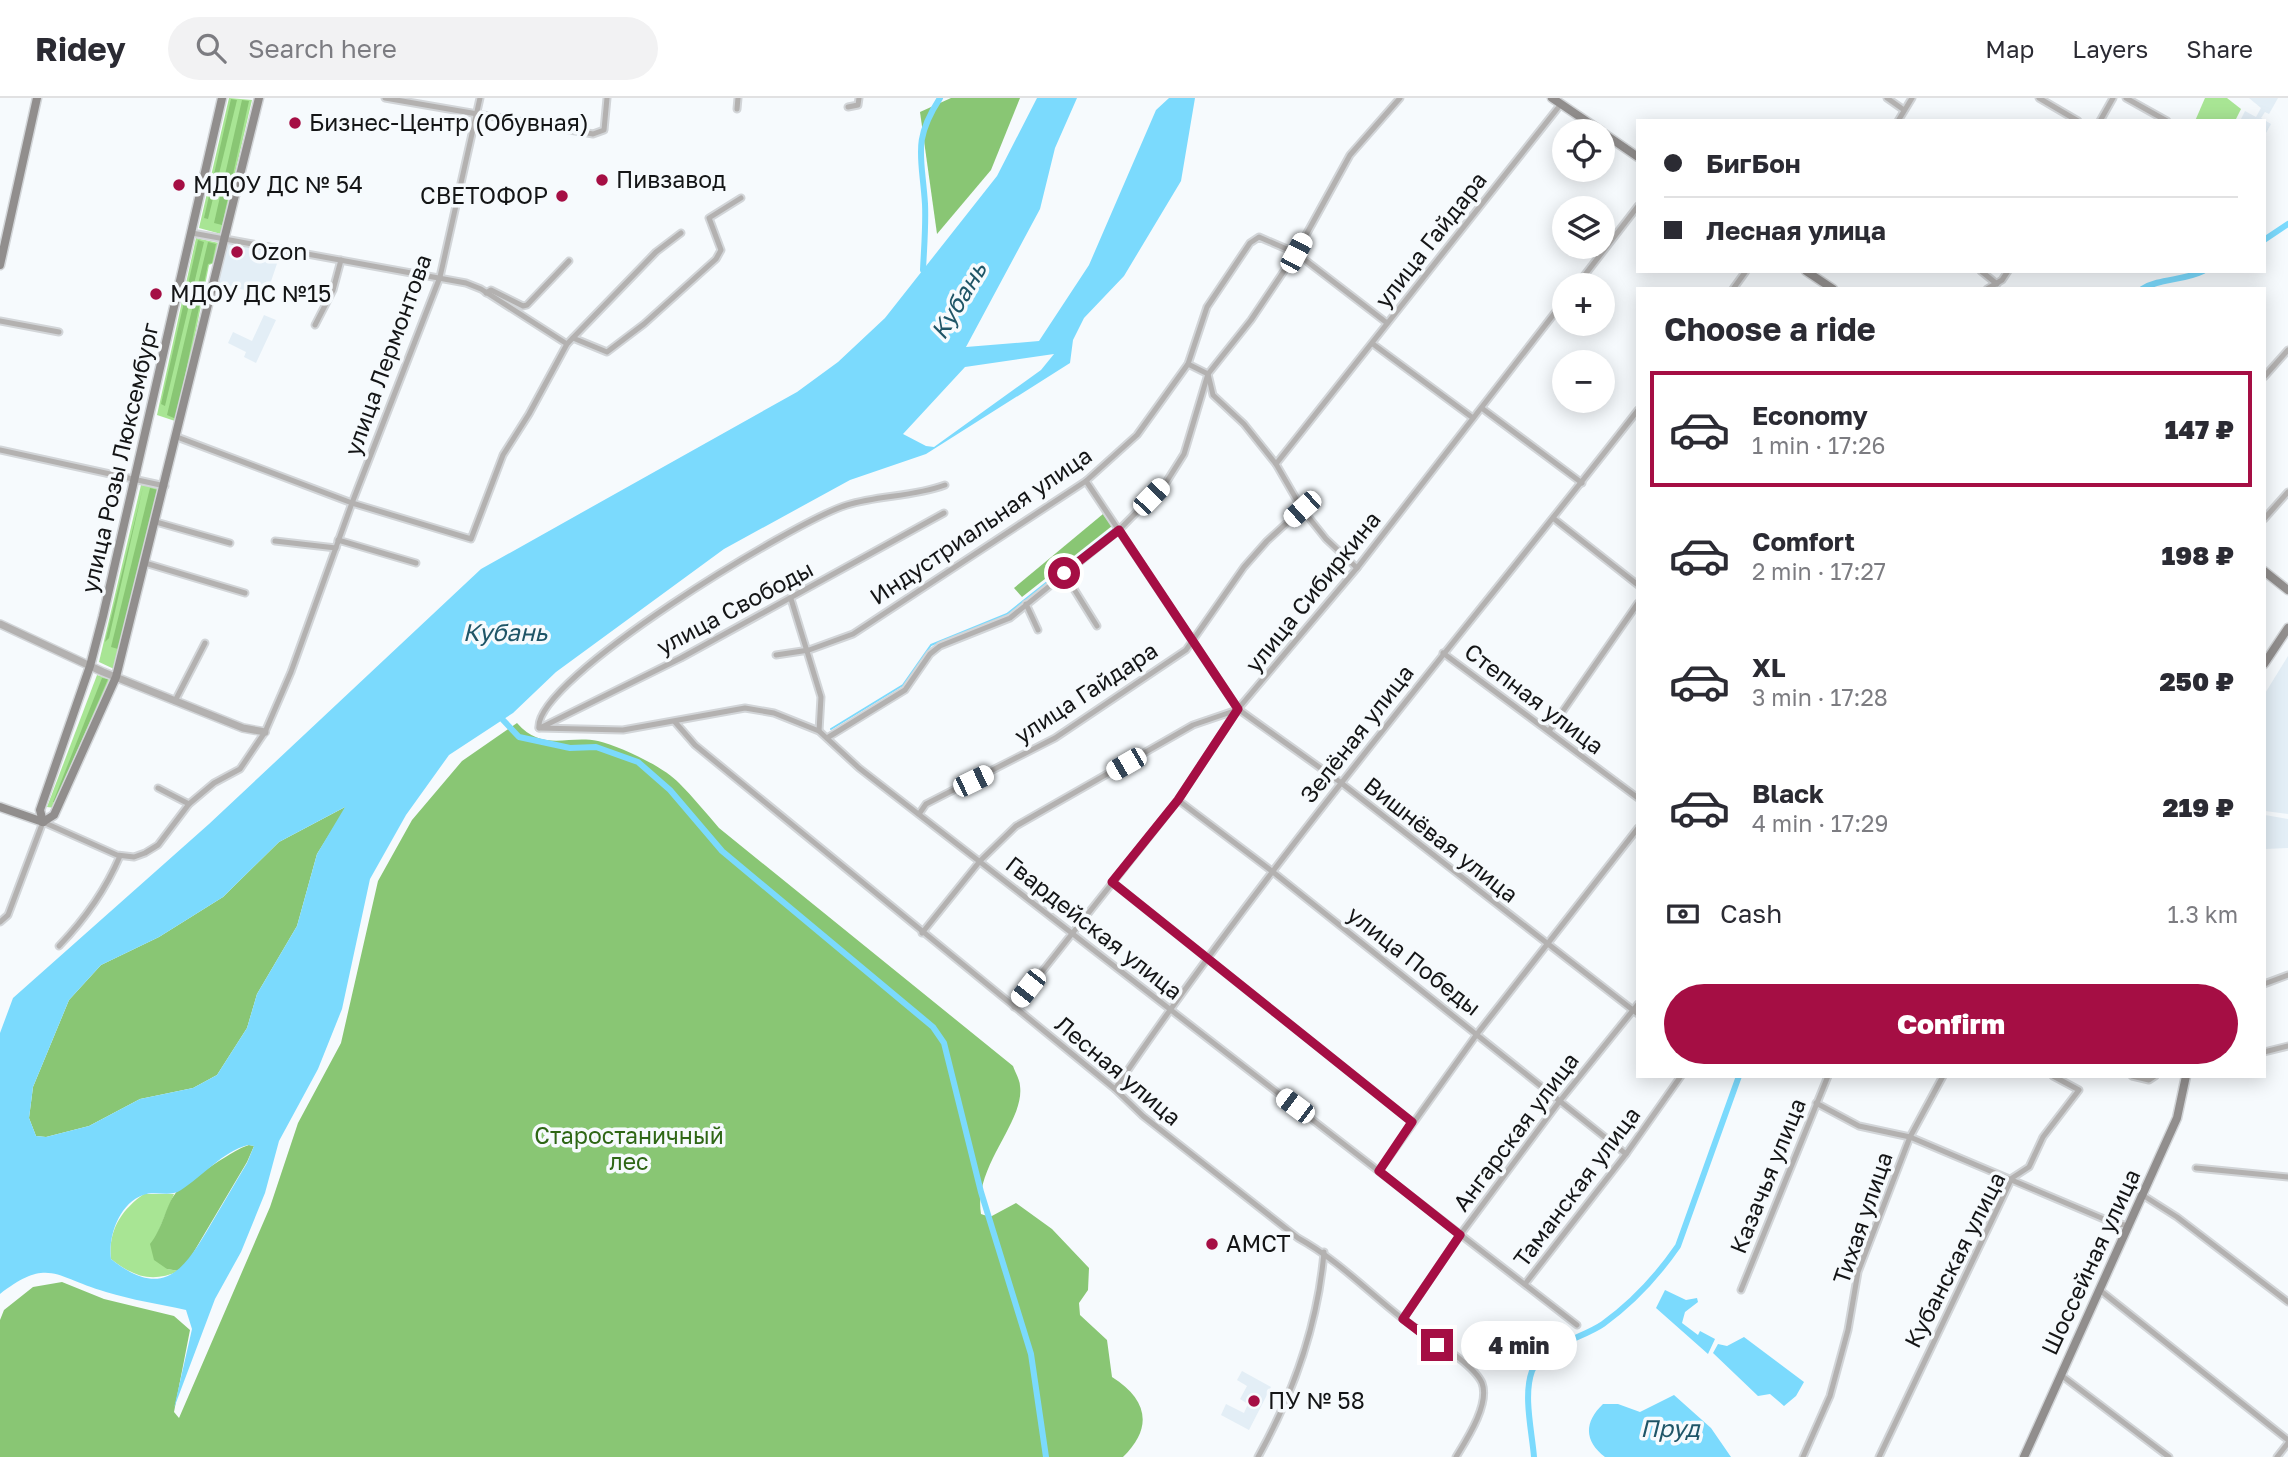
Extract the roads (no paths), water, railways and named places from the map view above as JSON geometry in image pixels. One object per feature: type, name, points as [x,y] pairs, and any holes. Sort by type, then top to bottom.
[{"type":"main road","points":[[0,265],[37,98]]},
{"type":"main road","name":"улица Розы Люксембург","points":[[222,98],[90,666],[40,810],[43,822],[54,815],[116,677],[259,98]]},
{"type":"main road","points":[[1552,98],[1583,119]]},
{"type":"main road","points":[[1615,141],[1636,156]]},
{"type":"main road","points":[[1809,273],[1830,287]]},
{"type":"main road","points":[[2266,573],[2288,590]]},
{"type":"main road","points":[[2266,661],[2288,628]]},
{"type":"main road","points":[[0,807],[43,822]]},
{"type":"main road","name":"Шоссейная улица","points":[[2024,1457],[2144,1196],[2177,1118],[2186,1079]]},
{"type":"street","points":[[385,98],[599,133],[604,130],[607,98]]},
{"type":"street","name":"улица Лермонтова","points":[[120,856],[134,857],[159,845],[189,804],[214,783],[240,769],[265,732],[291,671],[338,540],[440,277],[480,98]]},
{"type":"street","points":[[737,108],[738,98]]},
{"type":"street","points":[[848,107],[858,104],[859,98]]},
{"type":"street","points":[[827,738],[905,690],[930,654],[940,646],[1010,618],[1119,530],[1167,481],[1184,454],[1198,418],[1208,374],[1251,320],[1296,253],[1350,155],[1399,98]]},
{"type":"street","points":[[1887,98],[1904,110]]},
{"type":"street","points":[[1899,119],[1912,98]]},
{"type":"street","points":[[2040,98],[2075,119]]},
{"type":"street","points":[[2101,119],[2113,98]]},
{"type":"street","points":[[2126,98],[2163,119]]},
{"type":"street","name":"улица Гайдара","points":[[1276,464],[1561,104]]},
{"type":"street","points":[[573,338],[607,352],[654,316],[716,260],[721,250],[709,218],[741,198]]},
{"type":"street","points":[[1586,273],[1636,209]]},
{"type":"street","points":[[192,233],[466,283],[567,344]]},
{"type":"street","points":[[177,437],[352,503],[471,539],[503,455],[567,344],[656,252],[681,233]]},
{"type":"street","name":"Индустриальная улица","points":[[776,655],[809,650],[853,634],[1086,481],[1136,435],[1188,364],[1207,307],[1250,243],[1259,237],[1296,253],[1387,323]]},
{"type":"street","points":[[315,325],[333,290],[341,260]]},
{"type":"street","points":[[486,293],[491,290],[523,306],[527,305],[569,261]]},
{"type":"street","points":[[1734,287],[1744,273]]},
{"type":"street","points":[[1983,273],[1997,284]]},
{"type":"street","points":[[1991,287],[2006,273]]},
{"type":"street","name":"улица Сибиркина","points":[[1014,1007],[1178,800],[1238,709],[1357,568],[1552,317]]},
{"type":"street","points":[[0,321],[59,332]]},
{"type":"street","points":[[1373,344],[1473,418]]},
{"type":"street","points":[[2266,375],[2288,350]]},
{"type":"street","points":[[1188,364],[1208,374]]},
{"type":"street","points":[[1208,374],[1213,395],[1244,424],[1276,464],[1302,509],[1326,540],[1357,568]]},
{"type":"street","points":[[1483,409],[1582,483]]},
{"type":"street","name":"Зелёная улица","points":[[1115,1089],[1207,956],[1340,782],[1636,413]]},
{"type":"street","points":[[0,450],[165,486]]},
{"type":"street","name":"Вишнёвая улица","points":[[1086,481],[1238,709],[1340,782],[1546,945],[1636,1012]]},
{"type":"street","points":[[539,729],[539,723],[551,699],[589,664],[694,587],[805,524],[847,505],[919,495],[945,485]]},
{"type":"street","points":[[2266,517],[2288,492]]},
{"type":"street","name":"улица Гайдара","points":[[919,814],[926,804],[1055,738],[1186,650],[1244,567],[1267,541],[1302,509]]},
{"type":"street","name":"улица Свободы","points":[[539,729],[791,599],[944,513]]},
{"type":"street","points":[[1553,518],[1636,583]]},
{"type":"street","points":[[156,522],[230,543]]},
{"type":"street","points":[[338,540],[416,563]]},
{"type":"street","points":[[275,541],[336,548]]},
{"type":"street","points":[[145,563],[245,593]]},
{"type":"street","points":[[1064,573],[1097,626]]},
{"type":"street","points":[[791,599],[809,650],[821,697],[819,731]]},
{"type":"street","points":[[1026,604],[1038,630]]},
{"type":"street","points":[[1549,731],[1636,606]]},
{"type":"street","points":[[0,624],[174,701],[243,728],[265,732]]},
{"type":"street","points":[[174,701],[205,643]]},
{"type":"street","name":"Степная улица","points":[[1443,653],[1636,796]]},
{"type":"street","name":"Гвардейская улица","points":[[539,729],[623,730],[745,708],[774,713],[819,731],[859,768],[1577,1325]]},
{"type":"street","points":[[922,933],[980,861],[1027,818],[1193,725],[1238,709]]},
{"type":"street","name":"Лесная улица","points":[[675,722],[695,746],[1115,1089],[1143,1116],[1298,1238],[1324,1252],[1403,1319],[1472,1370],[1482,1383],[1483,1398],[1456,1457]]},
{"type":"street","points":[[158,788],[189,804]]},
{"type":"street","name":"улица Победы","points":[[1178,800],[1273,872],[1626,1154]]},
{"type":"street","points":[[43,822],[120,856],[107,887],[88,915],[59,946]]},
{"type":"street","name":"улица Розы Люксембург","points":[[0,922],[8,915],[43,822]]},
{"type":"street","points":[[1379,1171],[1477,1034],[1636,831]]},
{"type":"street","points":[[1112,882],[1412,1122]]},
{"type":"street","points":[[2266,983],[2288,975]]},
{"type":"street","name":"Ангарская улица","points":[[1403,1319],[1460,1235],[1559,1102],[1636,1012]]},
{"type":"street","points":[[2266,1052],[2288,1046]]},
{"type":"street","name":"Таманская улица","points":[[1525,1284],[1626,1154],[1680,1078]]},
{"type":"street","name":"Казачья улица","points":[[1741,1290],[1827,1078]]},
{"type":"street","name":"Тихая улица","points":[[1804,1457],[1830,1396],[1848,1330],[1858,1272],[1910,1137],[1942,1078]]},
{"type":"street","name":"Кубанская улица","points":[[1879,1457],[2012,1178],[2028,1167],[2043,1137],[2079,1090],[2057,1078]]},
{"type":"street","points":[[1816,1103],[1860,1126],[1910,1137],[2111,1222],[2129,1226]]},
{"type":"street","points":[[2196,1168],[2288,1177]]},
{"type":"street","points":[[2144,1196],[2177,1217],[2288,1302]]},
{"type":"street","points":[[1258,1457],[1287,1400],[1308,1338],[1321,1285],[1324,1252]]},
{"type":"street","points":[[2101,1291],[2288,1442],[2277,1457]]},
{"type":"street","points":[[2061,1375],[2169,1457]]},
{"type":"water","name":"Кубань","points":[[1037,98],[1077,98],[1055,148],[1040,209],[966,347],[1039,341],[1089,265],[1156,110],[1169,98],[1195,98],[1181,181],[1124,276],[1084,318],[1073,340],[1070,363],[926,454],[850,480],[724,549],[556,672],[513,713],[449,755],[406,815],[370,879],[342,1009],[318,1069],[279,1141],[265,1193],[241,1252],[215,1299],[174,1408],[192,1329],[186,1310],[116,1295],[63,1276],[42,1273],[17,1282],[0,1294],[0,1033],[13,998],[209,824],[481,569],[797,392],[838,362],[885,318],[997,176]],"holes":[[[1054,354],[1041,370],[934,447],[926,446],[903,434],[965,367]],[[345,807],[317,854],[297,926],[257,994],[247,1028],[217,1075],[193,1088],[140,1099],[89,1126],[46,1137],[36,1136],[29,1118],[33,1087],[69,1000],[101,965],[159,937],[223,897],[279,842]],[[254,1146],[247,1163],[201,1240],[181,1266],[159,1279],[145,1278],[111,1259],[113,1231],[122,1213],[135,1199],[153,1193],[181,1190],[239,1148]]]},
{"type":"water","points":[[1665,1290],[1686,1300],[1697,1298],[1698,1302],[1685,1312],[1682,1323],[1698,1335],[1700,1331],[1715,1339],[1708,1354],[1656,1308]]},
{"type":"water","points":[[1744,1337],[1804,1382],[1796,1396],[1784,1406],[1770,1394],[1758,1396],[1713,1353],[1718,1344],[1727,1346]]},
{"type":"water","name":"Пруд","points":[[1674,1395],[1711,1428],[1731,1457],[1605,1457],[1593,1444],[1590,1424],[1603,1404],[1618,1404],[1640,1412]]},
{"type":"waterway","points":[[923,270],[925,212],[922,138],[925,126],[940,98]]},
{"type":"waterway","points":[[2266,239],[2288,224]]},
{"type":"waterway","points":[[2146,287],[2197,273]]},
{"type":"waterway","points":[[831,729],[903,685],[931,645],[1007,614],[1114,529]]},
{"type":"waterway","points":[[503,720],[519,737],[570,748],[596,747],[638,762],[670,790],[722,851],[933,1027],[944,1043],[981,1192],[1031,1354],[1046,1457]]},
{"type":"waterway","points":[[1534,1457],[1528,1402],[1532,1371],[1544,1355],[1595,1329],[1624,1307],[1653,1278],[1678,1246],[1738,1078]]},
{"type":"place","name":"Бизнес-Центр (Обувная)","points":[[295,123]]},
{"type":"place","name":"Пивзавод","points":[[602,180]]},
{"type":"place","name":"МДОУ ДС № 54","points":[[179,185]]},
{"type":"place","name":"СВЕТОФОР","points":[[562,196]]},
{"type":"place","name":"Ozon","points":[[237,252]]},
{"type":"place","name":"МДОУ ДС №15","points":[[156,294]]},
{"type":"place","name":"АМСТ","points":[[1212,1244]]},
{"type":"place","name":"ПУ № 58","points":[[1254,1401]]},
{"type":"park label","name":"Старостаничный лес","points":[[629,1149]]}]
